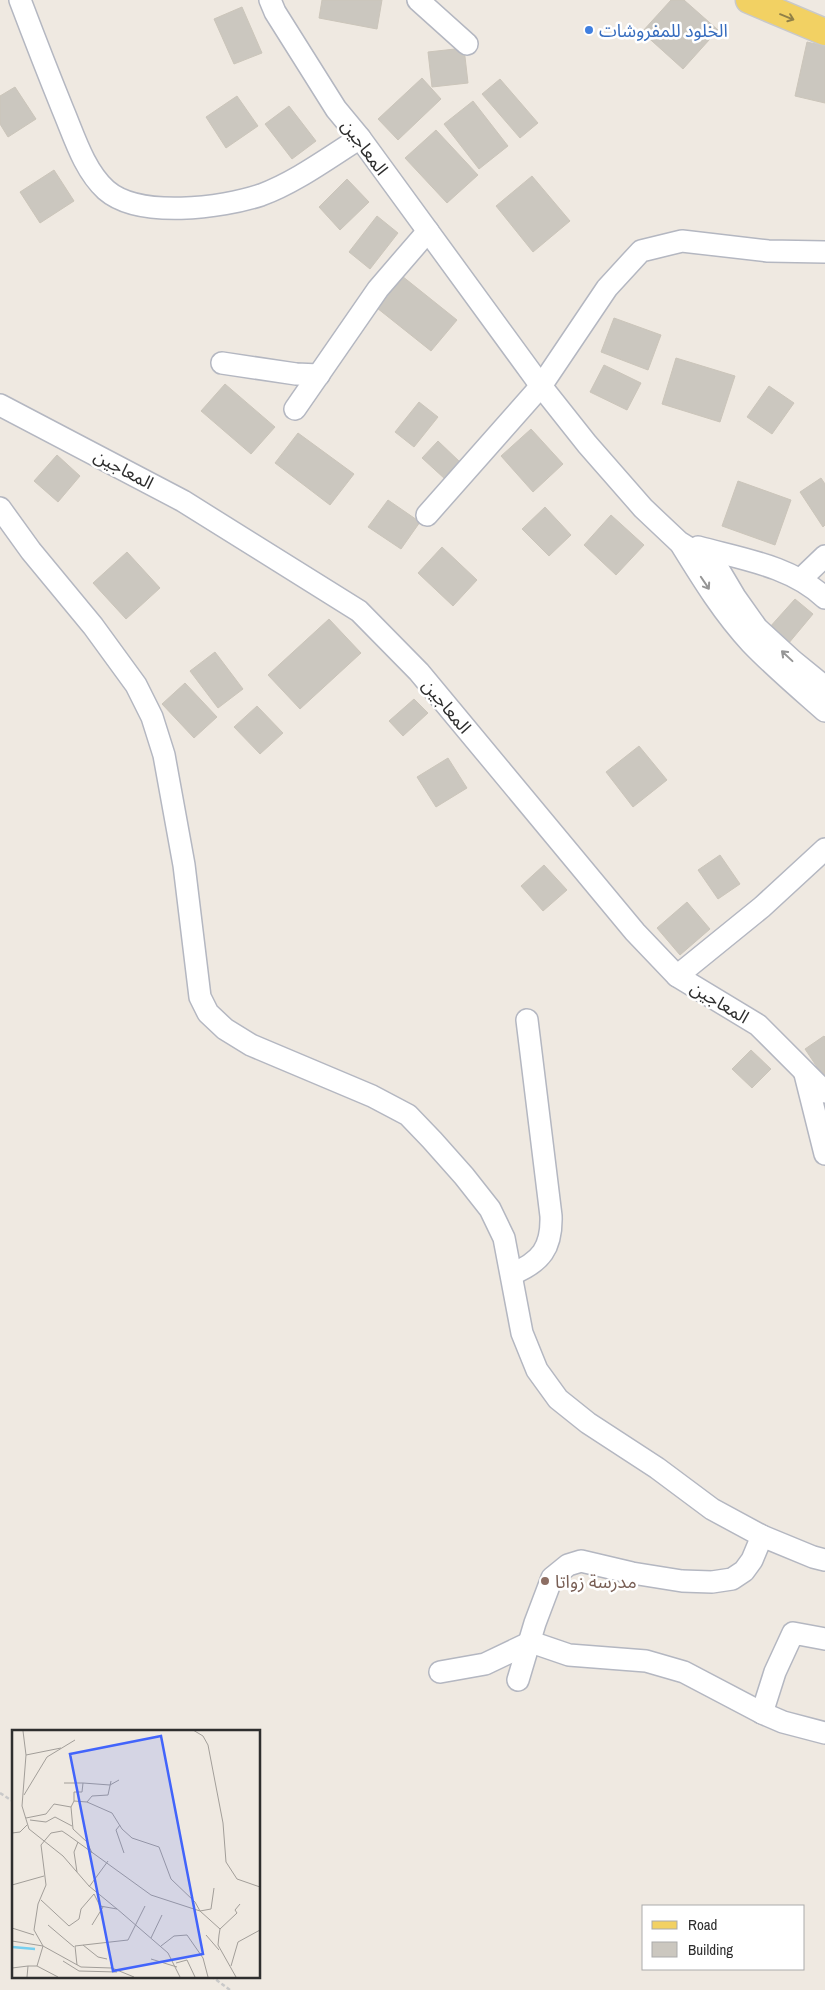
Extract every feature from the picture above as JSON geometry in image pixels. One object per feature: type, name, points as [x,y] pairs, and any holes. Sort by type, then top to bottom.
[{"type":"main road","points":[[749,0],[825,32]]},
{"type":"street","points":[[20,0],[76,140],[92,173],[107,191],[134,204],[154,208],[183,209],[222,205],[261,194],[311,170],[360,138]]},
{"type":"street","name":"المعاجين","points":[[270,0],[274,12],[336,109],[360,138],[541,386],[587,444],[643,508],[679,542]]},
{"type":"street","points":[[418,0],[466,44]]},
{"type":"street","points":[[295,409],[378,289],[428,231]]},
{"type":"street","points":[[426,515],[541,386],[607,288],[642,251],[682,241],[768,251],[825,252]]},
{"type":"street","points":[[222,363],[296,374],[319,375]]},
{"type":"street","name":"المعاجين","points":[[0,405],[183,501],[359,611],[419,672],[635,932],[677,976],[758,1025],[825,1092]]},
{"type":"street","points":[[0,508],[31,551],[94,626],[136,684],[152,717],[164,755],[184,865],[200,998],[208,1013],[225,1029],[252,1045],[372,1096],[408,1114],[464,1176],[490,1209],[504,1238],[522,1333],[537,1370],[558,1399],[588,1423],[657,1468],[712,1509],[762,1536],[825,1560]]},
{"type":"street","points":[[679,542],[765,565],[801,579],[825,598]]},
{"type":"street","points":[[679,542],[716,565],[735,598],[757,628],[825,687]]},
{"type":"street","points":[[679,542],[704,582],[751,643],[825,711]]},
{"type":"street","points":[[801,579],[825,556]]},
{"type":"street","points":[[677,976],[762,907],[825,849]]},
{"type":"street","points":[[512,1274],[527,1268],[535,1261],[546,1248],[551,1235],[551,1216],[527,1020]]},
{"type":"street","points":[[805,1073],[825,1154]]},
{"type":"street","points":[[518,1680],[531,1642],[535,1623],[552,1578],[568,1565],[581,1561],[632,1573],[682,1581],[712,1582],[732,1578],[744,1571],[752,1560],[762,1536]]},
{"type":"street","points":[[762,1714],[775,1672],[793,1633],[825,1639]]},
{"type":"street","points":[[440,1672],[485,1664],[531,1642],[569,1655],[646,1661],[684,1672],[762,1714],[783,1722],[825,1733]]},
{"type":"path","points":[[0,1794],[12,1801]]},
{"type":"path","points":[[214,1978],[230,1990]]},
{"type":"building","points":[[322,0],[382,0],[377,29],[319,18]]},
{"type":"building","points":[[671,0],[684,0],[718,30],[683,69],[642,32]]},
{"type":"building","points":[[242,7],[262,53],[234,64],[214,19]]},
{"type":"building","points":[[807,42],[825,46],[825,103],[795,96]]},
{"type":"building","points":[[464,48],[468,83],[432,87],[428,52]]},
{"type":"building","points":[[422,78],[441,99],[398,140],[378,119]]},
{"type":"building","points":[[500,79],[538,123],[520,138],[482,94]]},
{"type":"building","points":[[15,87],[36,119],[8,137],[0,124],[0,96]]},
{"type":"building","points":[[237,96],[258,126],[226,148],[206,117]]},
{"type":"building","points":[[473,101],[508,146],[479,169],[444,124]]},
{"type":"building","points":[[289,106],[316,141],[292,159],[265,124]]},
{"type":"building","points":[[436,130],[478,175],[447,203],[405,158]]},
{"type":"building","points":[[54,170],[74,201],[40,223],[20,192]]},
{"type":"building","points":[[532,176],[570,221],[533,252],[496,206]]},
{"type":"building","points":[[347,179],[369,202],[340,230],[319,207]]},
{"type":"building","points":[[377,216],[398,233],[370,269],[349,252]]},
{"type":"building","points":[[402,276],[457,320],[431,351],[377,308]]},
{"type":"building","points":[[614,318],[661,335],[648,370],[601,352]]},
{"type":"building","points":[[676,358],[735,376],[720,422],[662,404]]},
{"type":"building","points":[[604,365],[641,383],[627,410],[590,392]]},
{"type":"building","points":[[225,384],[275,427],[251,454],[201,411]]},
{"type":"building","points":[[769,386],[794,403],[772,434],[747,417]]},
{"type":"building","points":[[419,402],[438,417],[414,447],[395,432]]},
{"type":"building","points":[[531,429],[563,464],[533,492],[501,456]]},
{"type":"building","points":[[298,433],[354,474],[330,505],[275,463]]},
{"type":"building","points":[[438,441],[461,463],[445,479],[422,458]]},
{"type":"building","points":[[57,455],[80,476],[58,502],[34,481]]},
{"type":"building","points":[[821,478],[825,484],[825,525],[823,527],[800,492]]},
{"type":"building","points":[[738,481],[791,500],[775,545],[722,526]]},
{"type":"building","points":[[388,500],[420,522],[401,549],[368,527]]},
{"type":"building","points":[[545,507],[571,535],[549,556],[522,529]]},
{"type":"building","points":[[611,515],[644,545],[616,575],[584,545]]},
{"type":"building","points":[[442,547],[477,580],[453,606],[418,573]]},
{"type":"building","points":[[127,552],[160,588],[126,619],[93,583]]},
{"type":"building","points":[[795,599],[813,614],[788,644],[769,628]]},
{"type":"building","points":[[329,619],[361,653],[300,709],[268,675]]},
{"type":"building","points":[[215,652],[243,689],[218,708],[190,671]]},
{"type":"building","points":[[185,683],[217,717],[194,738],[162,704]]},
{"type":"building","points":[[414,699],[428,713],[403,736],[389,721]]},
{"type":"building","points":[[257,706],[283,733],[260,754],[234,727]]},
{"type":"building","points":[[639,746],[667,780],[633,807],[606,772]]},
{"type":"building","points":[[448,758],[467,788],[436,807],[417,777]]},
{"type":"building","points":[[720,855],[740,884],[718,899],[698,870]]},
{"type":"building","points":[[544,865],[567,890],[543,911],[521,886]]},
{"type":"building","points":[[687,902],[710,929],[680,955],[657,928]]},
{"type":"building","points":[[825,1037],[825,1079],[805,1049]]},
{"type":"building","points":[[751,1050],[771,1069],[752,1088],[732,1069]]},
{"type":"place","name":"الخلود للمفروشات","points":[[589,30]]},
{"type":"place","name":"مدرسة زواتا","points":[[545,1581]]}]
